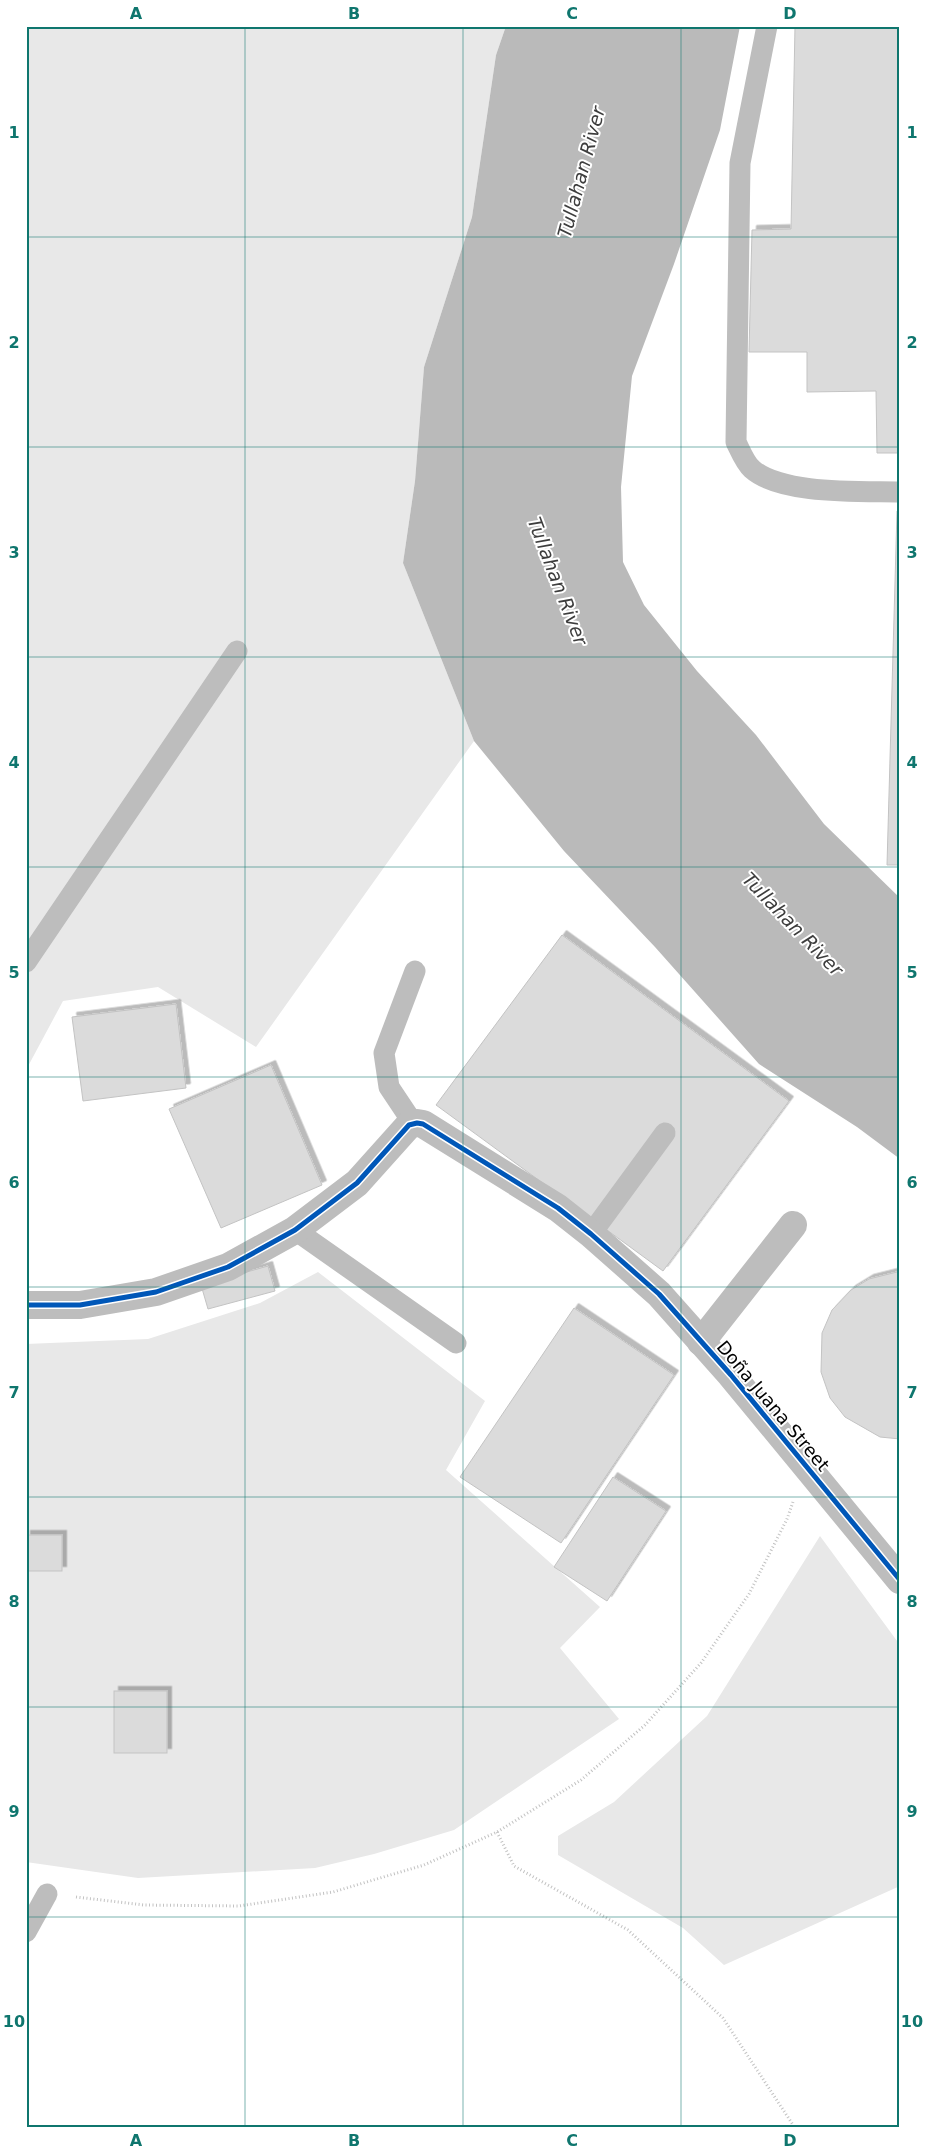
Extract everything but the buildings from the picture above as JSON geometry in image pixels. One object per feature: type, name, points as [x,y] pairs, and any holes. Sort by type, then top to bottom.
[{"type":"street","points":[[26,1305],[80,1305],[156,1292],[228,1267],[295,1230],[357,1182],[413,1123]]},
{"type":"street","name":"Doña Juana Street","points":[[413,1123],[423,1124],[558,1208],[591,1234],[659,1294],[702,1342],[900,1580]]},
{"type":"street","points":[[702,1342],[793,1225]]},
{"type":"lane","points":[[767,26],[740,163],[736,442],[751,469],[772,481],[812,489],[900,492]]},
{"type":"lane","points":[[26,962],[238,651]]},
{"type":"lane","points":[[413,1123],[389,1087],[384,1053],[414,971]]},
{"type":"lane","points":[[591,1234],[665,1133]]},
{"type":"lane","points":[[295,1230],[456,1343]]},
{"type":"lane","points":[[26,1932],[47,1894]]},
{"type":"path","points":[[47,1894],[144,1905],[239,1906],[333,1892],[424,1865],[497,1832],[580,1780],[645,1725],[702,1663],[744,1601],[787,1519]]},
{"type":"path","points":[[497,1832],[514,1866],[628,1930],[723,2018],[795,2128]]},
{"type":"shaded area","points":[[26,26],[506,26],[496,55],[472,217],[424,367],[415,481],[403,563],[474,741],[256,1047],[158,987],[63,1001],[26,1070]]},
{"type":"shaded area","points":[[318,1272],[485,1401],[446,1470],[600,1607],[560,1648],[619,1719],[454,1830],[374,1854],[315,1868],[138,1878],[26,1862],[26,1344],[148,1339],[260,1303]]},
{"type":"shaded area","points":[[820,1536],[900,1645],[900,1886],[724,1965],[683,1928],[558,1855],[558,1836],[614,1802],[707,1716]]},
{"type":"water","name":"Tullahan River","points":[[506,26],[740,26],[720,130],[674,264],[632,376],[621,487],[623,562],[644,605],[697,671],[756,735],[824,824],[900,898],[900,1159],[857,1127],[759,1064],[655,947],[564,851],[474,741],[403,563],[415,481],[424,367],[472,217],[496,55]]},
{"type":"cycle path","points":[[26,1305],[80,1305],[156,1292],[228,1267],[295,1230],[357,1183],[409,1125],[423,1124],[558,1208],[591,1234],[659,1294],[731,1375],[900,1580]]}]
